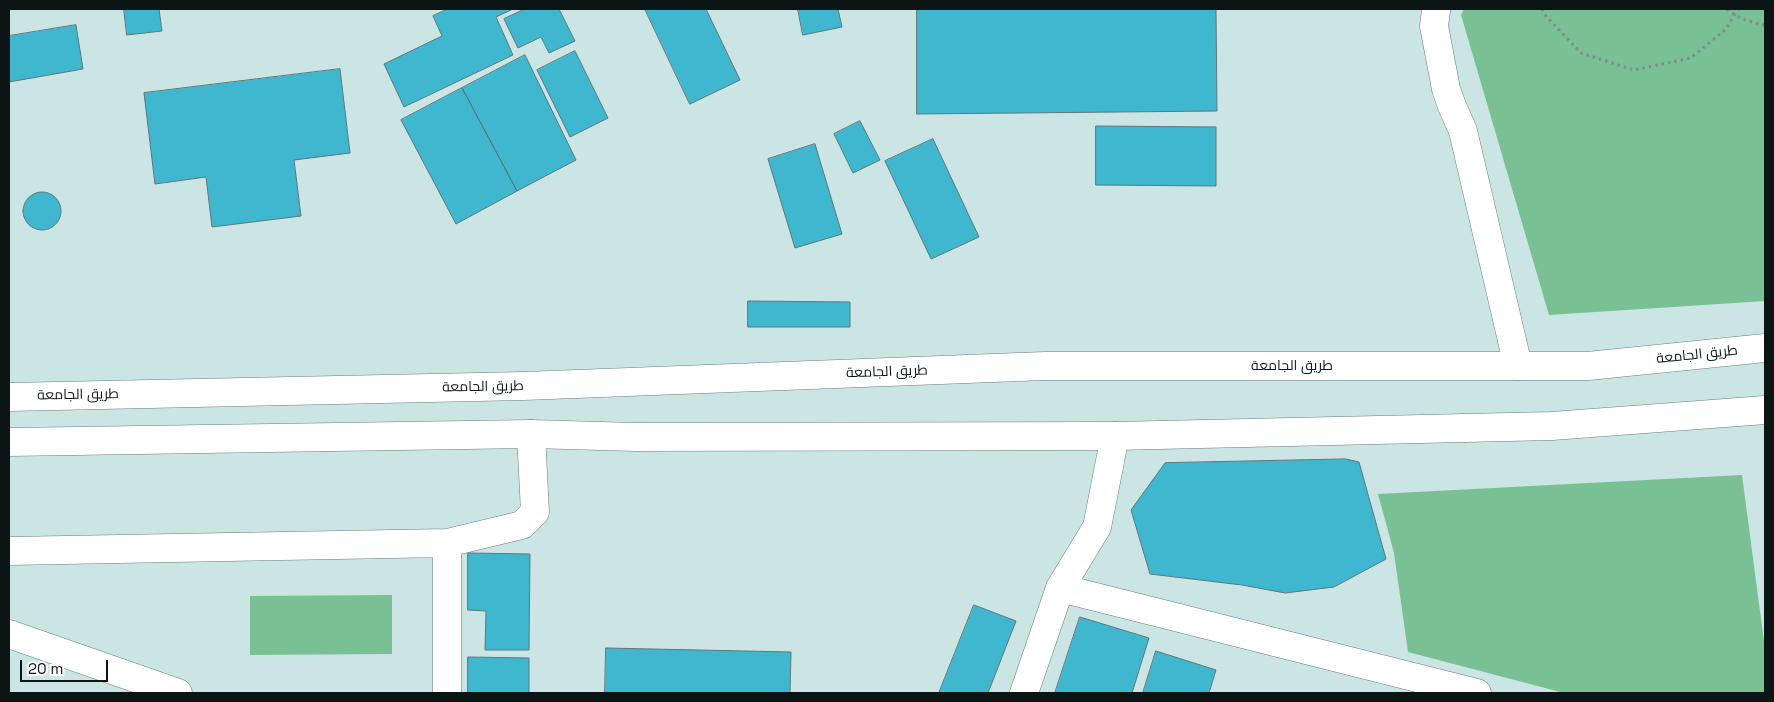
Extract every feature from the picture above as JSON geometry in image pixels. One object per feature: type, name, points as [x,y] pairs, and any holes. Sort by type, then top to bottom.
[{"type":"main road","points":[[1436,10],[1446,26],[1451,45],[1464,108],[1463,131],[1518,366]]},
{"type":"main road","name":"طريق الجامعة","points":[[9,397],[524,386],[1045,366],[1588,366],[1765,348]]},
{"type":"main road","points":[[9,442],[531,434],[636,437],[1115,436],[1552,426],[1765,410]]},
{"type":"main road","points":[[9,551],[447,543],[522,525],[535,512],[531,434]]},
{"type":"main road","points":[[1024,693],[1060,588],[1097,527],[1115,436]]},
{"type":"main road","points":[[447,543],[447,693]]},
{"type":"main road","points":[[1060,588],[1478,693]]},
{"type":"main road","points":[[9,634],[178,693]]},
{"type":"path","points":[[1542,9],[1544,14],[1581,53],[1634,70],[1691,58],[1726,29],[1738,9]]},
{"type":"path","points":[[1727,9],[1734,15],[1765,26]]},
{"type":"green space","points":[[1464,9],[1765,9],[1765,301],[1549,315],[1461,15]]},
{"type":"green space","points":[[1742,475],[1765,649],[1765,693],[1564,693],[1408,652],[1394,553],[1378,494]]},
{"type":"green space","points":[[392,595],[392,654],[250,655],[250,596]]},
{"type":"building","points":[[124,9],[159,9],[162,31],[127,35]]},
{"type":"building","points":[[448,9],[513,9],[496,17],[513,55],[404,107],[384,64],[442,36],[433,16]]},
{"type":"building","points":[[525,9],[559,9],[575,41],[549,53],[541,37],[518,48],[504,19]]},
{"type":"building","points":[[645,9],[706,9],[740,80],[690,104]]},
{"type":"building","points":[[798,9],[838,9],[842,27],[803,35]]},
{"type":"building","points":[[917,9],[1216,9],[1217,111],[917,114]]},
{"type":"building","points":[[76,25],[83,69],[9,82],[9,36]]},
{"type":"building","points":[[575,51],[608,118],[570,137],[537,70]]},
{"type":"building","points":[[525,55],[576,160],[517,191],[462,88]]},
{"type":"building","points":[[340,69],[350,153],[294,160],[301,216],[212,227],[206,177],[155,184],[144,93]]},
{"type":"building","points":[[462,88],[517,191],[456,224],[401,120]]},
{"type":"building","points":[[860,121],[880,160],[853,173],[834,134]]},
{"type":"building","points":[[1096,126],[1216,127],[1216,186],[1096,185]]},
{"type":"building","points":[[933,139],[979,237],[931,259],[885,161]]},
{"type":"building","points":[[815,144],[842,234],[795,248],[768,159]]},
{"type":"building","points":[[42,192],[55,198],[61,211],[55,224],[42,230],[29,224],[23,211],[29,198]]},
{"type":"building","points":[[748,301],[850,302],[850,327],[748,327]]},
{"type":"building","points":[[1346,459],[1359,462],[1386,559],[1334,587],[1285,593],[1242,585],[1150,574],[1131,510],[1165,463]]},
{"type":"building","points":[[468,553],[530,554],[529,650],[485,650],[486,611],[468,610]]},
{"type":"building","points":[[974,605],[1016,621],[988,693],[939,693]]},
{"type":"building","points":[[1080,617],[1149,638],[1132,693],[1055,693]]},
{"type":"building","points":[[606,648],[791,652],[790,693],[605,693]]},
{"type":"building","points":[[1156,651],[1216,670],[1209,693],[1143,693]]},
{"type":"building","points":[[468,657],[529,658],[529,693],[468,693]]}]
